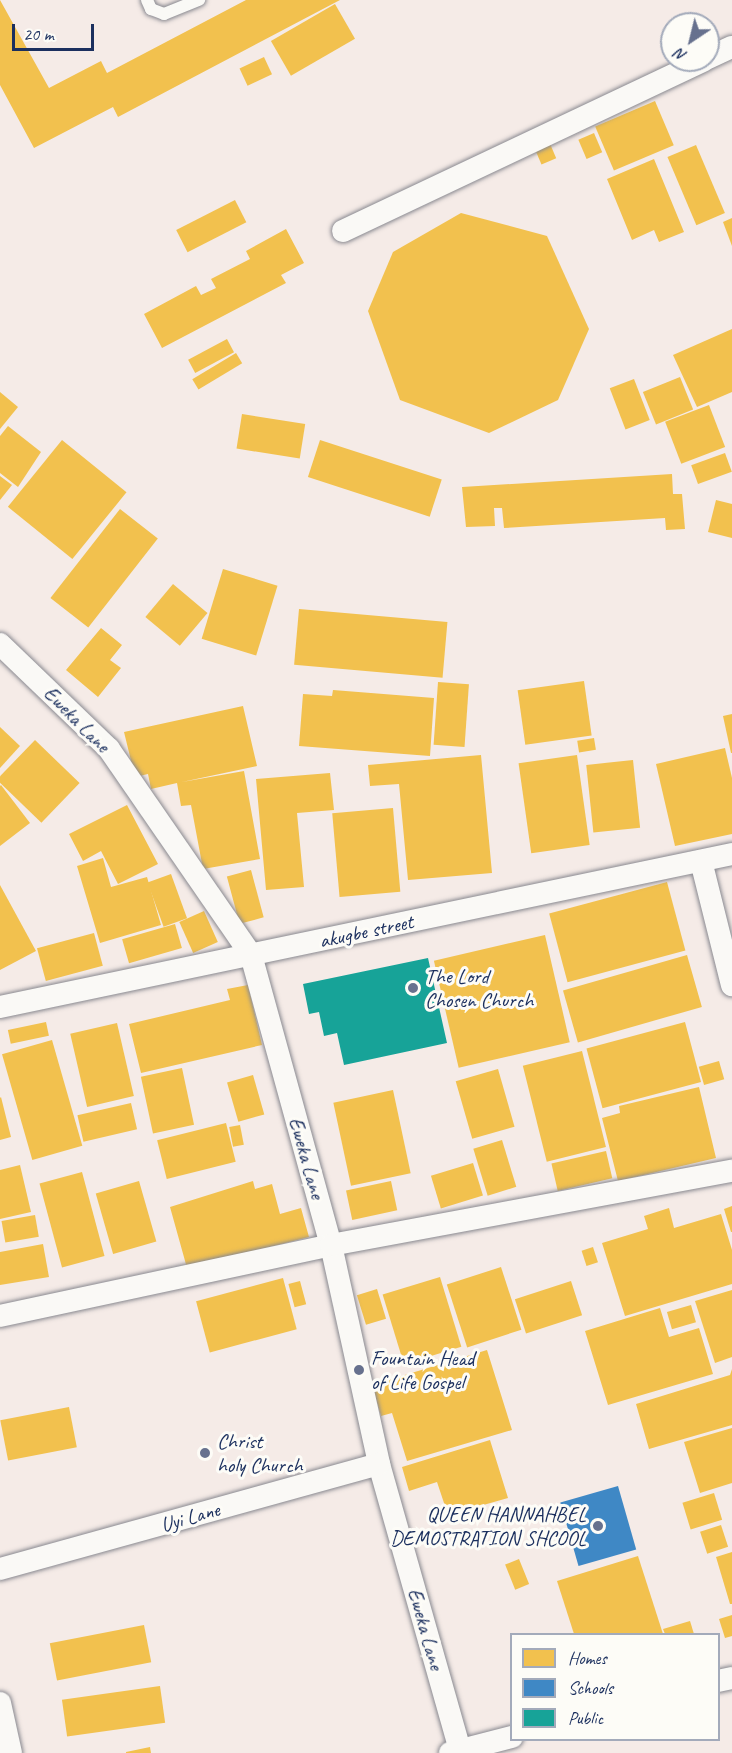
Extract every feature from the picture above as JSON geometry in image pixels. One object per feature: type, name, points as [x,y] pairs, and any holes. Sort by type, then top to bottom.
[{"type":"street","points":[[343,231],[679,72]]},
{"type":"street","name":"Eweka Lane","points":[[0,644],[109,748],[251,955],[331,1245],[379,1464],[455,1752]]},
{"type":"street","name":"akugbe street","points":[[0,1007],[732,854]]},
{"type":"street","points":[[701,861],[732,985]]},
{"type":"street","points":[[0,1316],[331,1245],[732,1171]]},
{"type":"street","name":"Uyi Lane","points":[[0,1569],[379,1464]]},
{"type":"street","points":[[0,1703],[11,1753]]},
{"type":"street","points":[[455,1752],[510,1738]]},
{"type":"lane","points":[[147,0],[151,9],[164,14],[199,0]]},
{"type":"building: Homes","points":[[0,0],[49,88],[101,61],[107,73],[246,0],[340,0],[118,117],[113,107],[34,148],[0,85]]},
{"type":"building: Homes","points":[[335,4],[355,39],[291,76],[271,41]]},
{"type":"building: Homes","points":[[264,57],[272,74],[248,86],[240,68]]},
{"type":"building: Homes","points":[[655,101],[674,145],[614,171],[595,126]]},
{"type":"building: Homes","points":[[594,133],[602,152],[587,159],[578,140]]},
{"type":"building: Homes","points":[[548,139],[556,158],[541,165],[533,145]]},
{"type":"building: Homes","points":[[696,145],[725,213],[696,225],[667,157]]},
{"type":"building: Homes","points":[[654,159],[684,232],[659,242],[654,230],[632,240],[607,179]]},
{"type":"building: Homes","points":[[235,200],[246,222],[188,252],[176,230]]},
{"type":"building: Homes","points":[[461,213],[547,236],[589,329],[558,400],[489,433],[400,400],[368,311],[393,252]]},
{"type":"building: Homes","points":[[732,218],[732,246],[723,222]]},
{"type":"building: Homes","points":[[286,229],[304,263],[281,275],[286,283],[162,348],[144,314],[196,286],[201,295],[216,288],[211,279],[250,259],[246,251]]},
{"type":"building: Homes","points":[[732,329],[732,392],[697,407],[673,355]]},
{"type":"building: Homes","points":[[227,339],[234,352],[195,373],[188,360]]},
{"type":"building: Homes","points":[[236,353],[242,363],[198,390],[192,379]]},
{"type":"building: Homes","points":[[680,377],[693,409],[656,424],[643,392]]},
{"type":"building: Homes","points":[[634,379],[650,420],[625,429],[610,388]]},
{"type":"building: Homes","points":[[0,392],[18,407],[0,429]]},
{"type":"building: Homes","points":[[709,405],[725,447],[681,464],[665,422]]},
{"type":"building: Homes","points":[[242,414],[305,424],[300,459],[237,449]]},
{"type":"building: Homes","points":[[8,426],[41,452],[18,487],[0,473],[0,436]]},
{"type":"building: Homes","points":[[62,440],[127,492],[72,559],[8,507]]},
{"type":"building: Homes","points":[[320,440],[442,480],[430,517],[308,477]]},
{"type":"building: Homes","points":[[725,453],[732,472],[698,484],[691,465]]},
{"type":"building: Homes","points":[[672,474],[673,494],[682,494],[685,529],[666,530],[665,518],[504,528],[502,508],[494,508],[495,526],[466,527],[462,487]]},
{"type":"building: Homes","points":[[0,476],[12,485],[0,500]]},
{"type":"building: Homes","points":[[716,500],[732,504],[732,538],[708,532]]},
{"type":"building: Homes","points":[[120,509],[158,539],[88,628],[50,598]]},
{"type":"building: Homes","points":[[223,569],[278,586],[256,655],[202,639]]},
{"type":"building: Homes","points":[[173,584],[207,613],[180,646],[145,617]]},
{"type":"building: Homes","points":[[299,609],[447,622],[443,678],[294,665]]},
{"type":"building: Homes","points":[[101,628],[122,645],[110,660],[121,668],[98,697],[66,670]]},
{"type":"building: Homes","points":[[584,681],[592,735],[525,745],[518,690]]},
{"type":"building: Homes","points":[[438,682],[469,684],[465,747],[434,745]]},
{"type":"building: Homes","points":[[333,690],[434,698],[430,756],[299,746],[303,694],[332,696]]},
{"type":"building: Homes","points":[[243,706],[257,766],[182,782],[244,771],[260,859],[203,869],[191,805],[181,806],[177,783],[151,789],[148,774],[135,777],[124,732]]},
{"type":"building: Homes","points":[[732,714],[732,753],[731,753],[723,716]]},
{"type":"building: Homes","points":[[0,727],[20,746],[0,768]]},
{"type":"building: Homes","points":[[594,738],[596,750],[579,753],[577,741]]},
{"type":"building: Homes","points":[[35,740],[80,783],[41,823],[0,783],[0,776]]},
{"type":"building: Homes","points":[[725,748],[732,778],[732,834],[675,846],[656,764]]},
{"type":"building: Homes","points":[[481,755],[492,873],[408,880],[399,784],[370,786],[368,765]]},
{"type":"building: Homes","points":[[577,755],[590,845],[531,853],[519,763]]},
{"type":"building: Homes","points":[[633,760],[640,828],[593,833],[586,765]]},
{"type":"building: Homes","points":[[330,773],[334,810],[297,813],[304,887],[266,890],[256,779]]},
{"type":"building: Homes","points":[[0,786],[30,823],[0,846]]},
{"type":"building: Homes","points":[[127,805],[158,864],[118,884],[101,851],[83,861],[69,834]]},
{"type":"building: Homes","points":[[393,808],[400,892],[340,897],[332,813]]},
{"type":"building: Homes","points":[[103,858],[111,887],[147,877],[161,925],[100,943],[77,866]]},
{"type":"building: Homes","points":[[251,870],[264,917],[240,924],[227,876]]},
{"type":"building: Homes","points":[[171,874],[187,918],[164,927],[148,883]]},
{"type":"building: Homes","points":[[667,882],[685,951],[568,982],[549,914]]},
{"type":"building: Homes","points":[[0,885],[36,951],[0,970]]},
{"type":"building: Homes","points":[[204,911],[218,942],[193,953],[179,922]]},
{"type":"building: Homes","points":[[175,924],[182,948],[129,963],[122,939]]},
{"type":"building: Homes","points":[[94,933],[103,966],[46,981],[37,948]]},
{"type":"building: Homes","points":[[545,935],[570,1042],[459,1068],[434,961]]},
{"type":"building: Homes","points":[[687,955],[702,1007],[578,1042],[563,991]]},
{"type":"building: Homes","points":[[248,985],[262,1045],[141,1073],[129,1024],[230,1000],[227,989]]},
{"type":"building: Homes","points":[[46,1022],[49,1036],[11,1044],[8,1030]]},
{"type":"building: Homes","points":[[685,1022],[701,1082],[603,1108],[586,1048]]},
{"type":"building: Homes","points":[[117,1023],[134,1096],[87,1107],[70,1034]]},
{"type":"building: Homes","points":[[52,1040],[82,1146],[32,1160],[2,1054]]},
{"type":"building: Homes","points":[[582,1051],[606,1147],[547,1162],[523,1066]]},
{"type":"building: Homes","points":[[719,1061],[724,1079],[704,1085],[699,1067]]},
{"type":"building: Homes","points":[[182,1068],[194,1125],[153,1133],[141,1077]]},
{"type":"building: Homes","points":[[498,1069],[515,1127],[472,1139],[456,1081]]},
{"type":"building: Homes","points":[[253,1075],[264,1114],[238,1122],[227,1082]]},
{"type":"building: Homes","points":[[699,1087],[716,1158],[618,1181],[602,1118],[620,1113],[619,1106]]},
{"type":"building: Homes","points":[[393,1090],[411,1173],[351,1186],[333,1103]]},
{"type":"building: Homes","points":[[0,1098],[11,1137],[0,1140]]},
{"type":"building: Homes","points":[[131,1103],[137,1129],[83,1142],[77,1115]]},
{"type":"building: Homes","points":[[226,1123],[236,1162],[167,1179],[157,1140]]},
{"type":"building: Homes","points":[[240,1125],[244,1145],[233,1147],[229,1127]]},
{"type":"building: Homes","points":[[502,1140],[516,1187],[488,1196],[473,1149]]},
{"type":"building: Homes","points":[[606,1151],[612,1178],[558,1191],[551,1164]]},
{"type":"building: Homes","points":[[473,1163],[483,1196],[441,1208],[431,1176]]},
{"type":"building: Homes","points":[[20,1165],[31,1212],[0,1219],[0,1170]]},
{"type":"building: Homes","points":[[82,1172],[105,1256],[62,1267],[39,1183]]},
{"type":"building: Homes","points":[[139,1181],[156,1242],[113,1254],[96,1193]]},
{"type":"building: Homes","points":[[253,1181],[255,1189],[272,1184],[280,1214],[301,1208],[309,1237],[187,1268],[170,1207]]},
{"type":"building: Homes","points":[[391,1181],[397,1210],[352,1220],[346,1191]]},
{"type":"building: Homes","points":[[732,1206],[732,1232],[731,1232],[724,1209]]},
{"type":"building: Homes","points":[[669,1208],[674,1228],[721,1214],[732,1250],[732,1284],[625,1316],[602,1243],[648,1229],[644,1216]]},
{"type":"building: Homes","points":[[35,1215],[39,1237],[5,1243],[2,1221]]},
{"type":"building: Homes","points":[[43,1244],[49,1277],[0,1285],[0,1252]]},
{"type":"building: Homes","points":[[593,1247],[598,1262],[587,1266],[582,1251]]},
{"type":"building: Homes","points":[[501,1267],[521,1330],[467,1347],[447,1285]]},
{"type":"building: Homes","points":[[440,1277],[461,1347],[404,1364],[383,1295]]},
{"type":"building: Homes","points":[[283,1278],[297,1329],[210,1352],[196,1301]]},
{"type":"building: Homes","points":[[300,1281],[306,1304],[295,1307],[288,1284]]},
{"type":"building: Homes","points":[[571,1281],[582,1315],[526,1333],[515,1299]]},
{"type":"building: Homes","points":[[377,1289],[386,1319],[366,1325],[357,1295]]},
{"type":"building: Homes","points":[[732,1290],[732,1357],[715,1363],[695,1301]]},
{"type":"building: Homes","points":[[691,1305],[696,1322],[672,1329],[667,1312]]},
{"type":"building: Homes","points":[[660,1308],[669,1337],[699,1328],[713,1374],[608,1405],[585,1331]]},
{"type":"building: Homes","points":[[487,1350],[512,1430],[407,1461],[392,1413],[381,1416],[372,1385]]},
{"type":"building: Homes","points":[[732,1369],[732,1425],[649,1449],[636,1404],[730,1375]]},
{"type":"building: Homes","points":[[69,1407],[77,1447],[8,1461],[0,1420]]},
{"type":"building: Homes","points":[[732,1428],[732,1483],[700,1493],[684,1442]]},
{"type":"building: Homes","points":[[490,1440],[508,1498],[448,1515],[437,1482],[409,1491],[402,1467]]},
{"type":"building: Homes","points":[[714,1493],[722,1520],[691,1529],[682,1503]]},
{"type":"building: Homes","points":[[721,1525],[728,1547],[707,1554],[700,1532]]},
{"type":"building: Homes","points":[[732,1552],[732,1604],[730,1604],[716,1557]]},
{"type":"building: Homes","points":[[638,1556],[663,1633],[574,1633],[557,1581]]},
{"type":"building: Homes","points":[[519,1559],[529,1584],[515,1590],[505,1565]]},
{"type":"building: Homes","points":[[732,1615],[732,1636],[725,1638],[719,1619]]},
{"type":"building: Homes","points":[[690,1621],[694,1633],[665,1633],[663,1629]]},
{"type":"building: Homes","points":[[144,1625],[151,1662],[57,1681],[50,1643]]},
{"type":"building: Homes","points":[[160,1686],[165,1723],[67,1736],[62,1700]]},
{"type":"building: Homes","points":[[150,1747],[151,1753],[126,1753],[126,1752]]},
{"type":"building: Schools","name":"QUEEN HANNAHBEL DEMOSTRATION SHCOOL","points":[[618,1486],[636,1549],[579,1566],[560,1503]]},
{"type":"building: Public","points":[[428,958],[447,1043],[344,1065],[337,1033],[324,1036],[319,1012],[309,1014],[303,984]]},
{"type":"place","name":"The Lord Chosen Church","points":[[413,988]]},
{"type":"place","name":"Fountain Head of Life Gospel","points":[[359,1370]]},
{"type":"place","name":"Christ holy Church","points":[[205,1453]]},
{"type":"place","name":"QUEEN HANNAHBEL DEMOSTRATION SHCOOL","points":[[598,1526]]}]
